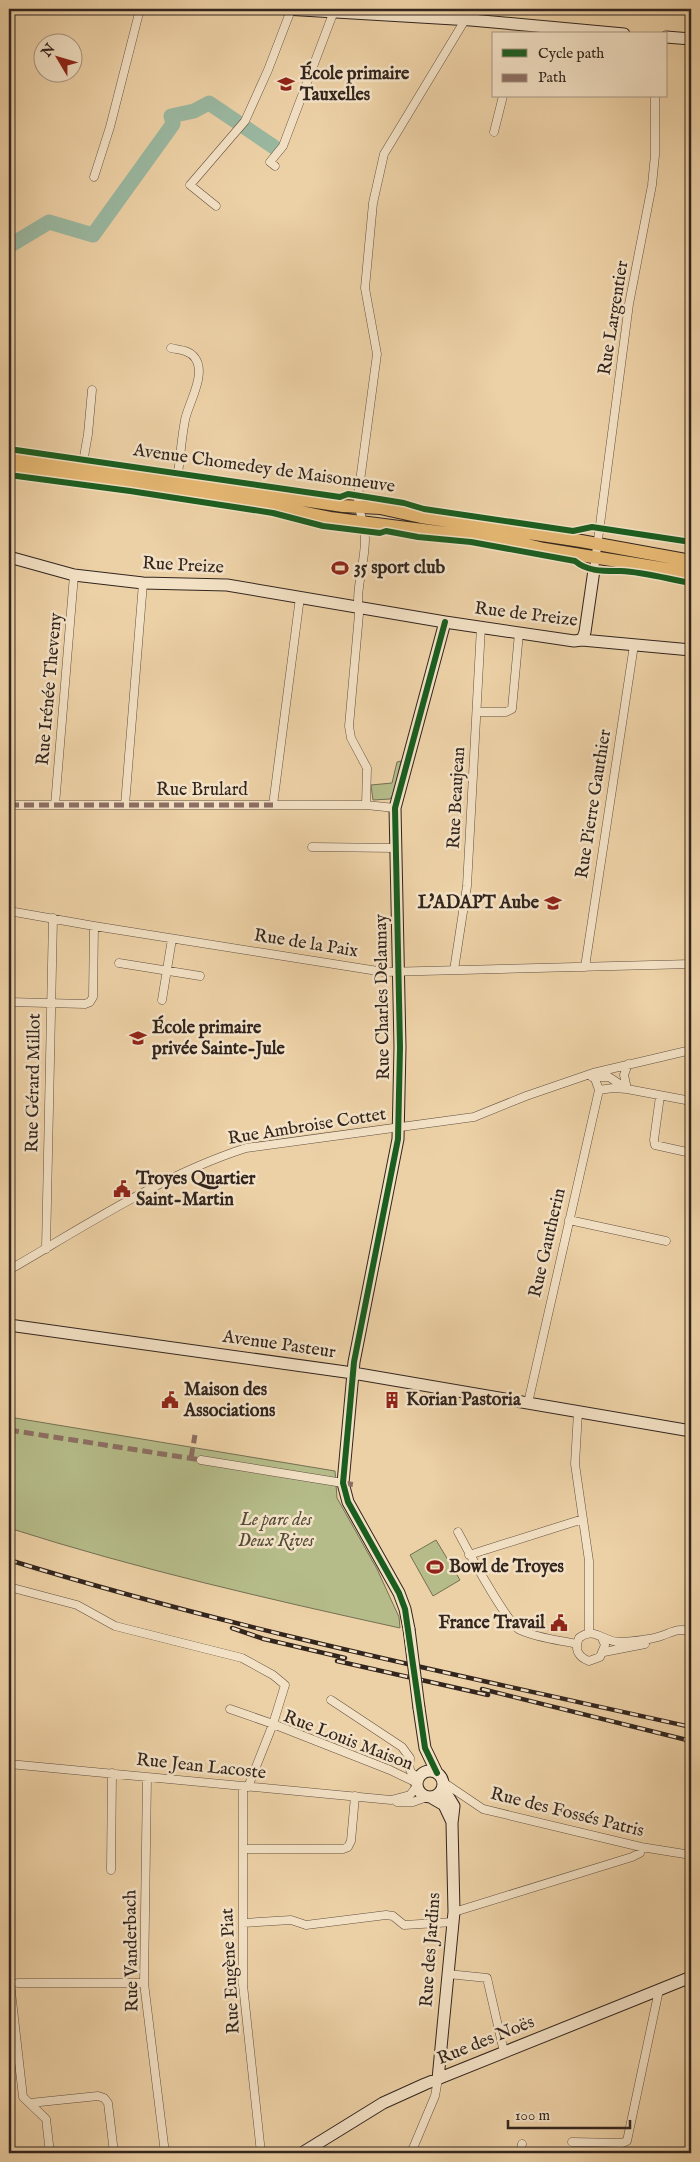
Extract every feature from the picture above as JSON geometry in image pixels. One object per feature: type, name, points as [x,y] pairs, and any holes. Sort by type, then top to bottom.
[{"type":"main road","name":"Avenue Chomedey de Maisonneuve","points":[[9,457],[343,506],[380,508],[421,517],[598,544],[691,561]]},
{"type":"main road","points":[[9,468],[282,508],[330,518],[515,542],[595,564],[691,573]]},
{"type":"street","points":[[94,177],[110,127],[140,9]]},
{"type":"street","points":[[216,206],[190,185],[242,124],[268,70],[288,9],[372,11],[468,20],[520,29],[582,32]]},
{"type":"street","points":[[366,805],[367,768],[351,738],[349,717],[359,614],[356,600],[365,541],[358,506],[377,354],[365,288],[373,202],[384,154],[468,20],[477,9]]},
{"type":"street","points":[[275,166],[270,162],[283,146],[334,11]]},
{"type":"street","points":[[668,37],[691,39]]},
{"type":"street","points":[[494,132],[502,98]]},
{"type":"street","name":"Rue Largentier","points":[[595,564],[629,304],[652,187],[655,155],[655,98]]},
{"type":"street","points":[[171,348],[189,352],[195,358],[199,374],[195,394],[186,418],[177,481]]},
{"type":"street","points":[[82,468],[88,434],[92,390]]},
{"type":"street","name":"Rue Preize","points":[[9,557],[74,575],[143,583],[227,585],[357,606]]},
{"type":"street","points":[[582,640],[585,632],[595,564]]},
{"type":"street","name":"Rue Irénée Theveny","points":[[55,805],[74,575]]},
{"type":"street","points":[[125,805],[143,583]]},
{"type":"street","points":[[274,805],[300,597]]},
{"type":"street","name":"Rue de Preize","points":[[357,606],[445,622],[574,641],[582,640],[691,650]]},
{"type":"street","name":"Rue Charles Delaunay","points":[[343,1483],[353,1373],[399,1127],[399,971],[395,808],[445,622]]},
{"type":"street","name":"Rue Beaujean","points":[[454,970],[467,886],[481,627]]},
{"type":"street","points":[[477,712],[506,712],[512,709],[519,633]]},
{"type":"street","name":"Rue Pierre Gauthier","points":[[585,967],[634,645]]},
{"type":"street","name":"Rue Brulard","points":[[9,805],[366,805],[395,808]]},
{"type":"street","points":[[312,848],[396,848]]},
{"type":"street","name":"Rue de la Paix","points":[[9,911],[384,972],[691,964]]},
{"type":"street","name":"Rue Gérard Millot","points":[[46,1249],[53,918]]},
{"type":"street","points":[[9,1002],[85,1004],[90,1002],[93,997],[94,926]]},
{"type":"street","points":[[162,1000],[172,939]]},
{"type":"street","points":[[119,963],[200,976]]},
{"type":"street","name":"Rue Ambroise Cottet","points":[[9,1270],[139,1196],[220,1156],[246,1148],[474,1117],[526,1096],[628,1064],[691,1050]]},
{"type":"street","points":[[628,1064],[624,1075],[628,1089]]},
{"type":"street","points":[[592,1076],[609,1077],[628,1089]]},
{"type":"street","name":"Rue Gautherin","points":[[528,1403],[599,1090],[592,1076]]},
{"type":"street","points":[[599,1090],[628,1089],[691,1101]]},
{"type":"street","points":[[660,1096],[654,1140],[655,1145],[691,1152]]},
{"type":"street","points":[[569,1220],[666,1241]]},
{"type":"street","name":"Avenue Pasteur","points":[[9,1325],[353,1373],[691,1431]]},
{"type":"street","points":[[578,1412],[576,1464],[589,1561],[589,1632]]},
{"type":"street","points":[[202,1460],[343,1483],[348,1502],[406,1609],[425,1748],[424,1764],[418,1780],[420,1793],[444,1805],[452,1823]]},
{"type":"street","points":[[469,1555],[584,1519]]},
{"type":"street","points":[[458,1532],[469,1555],[508,1616],[518,1628],[532,1635],[577,1644]]},
{"type":"street","points":[[9,1588],[77,1605],[115,1626],[253,1663],[284,1683],[285,1689],[273,1724],[230,1709]]},
{"type":"street","points":[[602,1638],[605,1645],[604,1652],[600,1657],[589,1661],[579,1655],[577,1644],[579,1638],[589,1632],[620,1643],[662,1636],[669,1631],[691,1631]]},
{"type":"street","points":[[604,1652],[646,1644]]},
{"type":"street","points":[[331,1700],[402,1747],[410,1758],[409,1770],[418,1780]]},
{"type":"street","name":"Rue Louis Maison","points":[[246,1787],[273,1724],[418,1780]]},
{"type":"street","name":"Rue des Jardins","points":[[425,1748],[454,1806],[452,1823],[454,1917],[438,2079]]},
{"type":"street","name":"Rue Jean Lacoste","points":[[9,1764],[355,1796],[406,1803],[430,1798]]},
{"type":"street","points":[[418,1780],[429,1771],[441,1781],[439,1794],[430,1798]]},
{"type":"street","points":[[111,1870],[112,1773]]},
{"type":"street","name":"Rue Vanderbach","points":[[147,1777],[144,1983],[164,2153]]},
{"type":"street","name":"Rue Jean Lacoste","points":[[391,1800],[410,1796],[418,1780]]},
{"type":"street","name":"Rue des Fossés Patris","points":[[441,1781],[482,1809],[641,1847],[691,1855]]},
{"type":"street","name":"Rue Eugène Piat","points":[[246,1787],[242,1849],[243,1985],[262,2153]]},
{"type":"street","points":[[242,1849],[343,1849],[348,1847],[351,1840],[355,1796]]},
{"type":"street","points":[[243,1923],[291,1920],[306,1924],[386,1914],[393,1916],[404,1925],[454,1917],[632,1857],[640,1853],[641,1847]]},
{"type":"street","points":[[9,1974],[23,2097],[46,2119]]},
{"type":"street","points":[[448,1974],[487,1978],[504,2052]]},
{"type":"street","name":"Rue des Noës","points":[[308,2152],[383,2104],[438,2079],[691,1977]]},
{"type":"street","points":[[18,1983],[144,1983]]},
{"type":"street","points":[[572,2142],[622,2143],[627,2140],[659,1990]]},
{"type":"street","points":[[411,2153],[435,2096],[438,2079]]},
{"type":"street","points":[[30,2103],[98,2096],[104,2098],[108,2103],[114,2153]]},
{"type":"street","points":[[50,2153],[46,2119],[47,2107],[51,2101]]},
{"type":"street","points":[[520,2153],[522,2144]]},
{"type":"green space","points":[[401,761],[394,794],[390,799],[373,800],[371,785],[392,783],[397,762]]},
{"type":"green space","name":"Le parc des Deux Rives","points":[[9,1417],[335,1471],[337,1498],[377,1569],[399,1617],[400,1628],[154,1570],[9,1528]]},
{"type":"green space","name":"Bowl de Troyes","points":[[436,1540],[460,1580],[433,1596],[410,1555]]},
{"type":"waterway","points":[[9,246],[49,222],[93,235],[173,124],[171,116],[194,111],[209,103],[274,147]]},
{"type":"railway","points":[[9,1560],[93,1585],[263,1630],[691,1727]]},
{"type":"railway","points":[[232,1628],[264,1639],[345,1658]]},
{"type":"railway","points":[[337,1661],[488,1695]]},
{"type":"railway","points":[[482,1689],[691,1741]]},
{"type":"marked path","points":[[9,805],[273,805]]},
{"type":"marked path","points":[[9,1430],[201,1460]]},
{"type":"marked path","points":[[191,1458],[195,1435]]},
{"type":"marked path","points":[[343,1483],[356,1485]]},
{"type":"cycle path","points":[[9,449],[340,497],[348,494],[404,503],[424,509],[573,531],[592,527],[691,542]]},
{"type":"cycle path","points":[[9,475],[273,513],[323,526],[380,533],[386,531],[418,537],[471,542],[575,561],[580,565],[597,570],[638,573],[691,583]]},
{"type":"cycle path","points":[[437,1773],[425,1748],[405,1609],[399,1593],[348,1502],[343,1483],[354,1362],[398,1139],[400,1047],[395,808],[445,622]]},
{"type":"place","name":"École primaire Tauxelles","points":[[286,84]]},
{"type":"place","name":"35 sport club","points":[[340,568]]},
{"type":"place","name":"L'ADAPT Aube","points":[[553,903]]},
{"type":"place","name":"École primaire privée Sainte-Jule","points":[[138,1038]]},
{"type":"place","name":"Troyes Quartier Saint-Martin","points":[[122,1189]]},
{"type":"place","name":"Maison des Associations","points":[[170,1400]]},
{"type":"place","name":"Korian Pastoria","points":[[392,1400]]},
{"type":"place","name":"Bowl de Troyes","points":[[435,1567]]},
{"type":"place","name":"France Travail","points":[[559,1623]]}]
